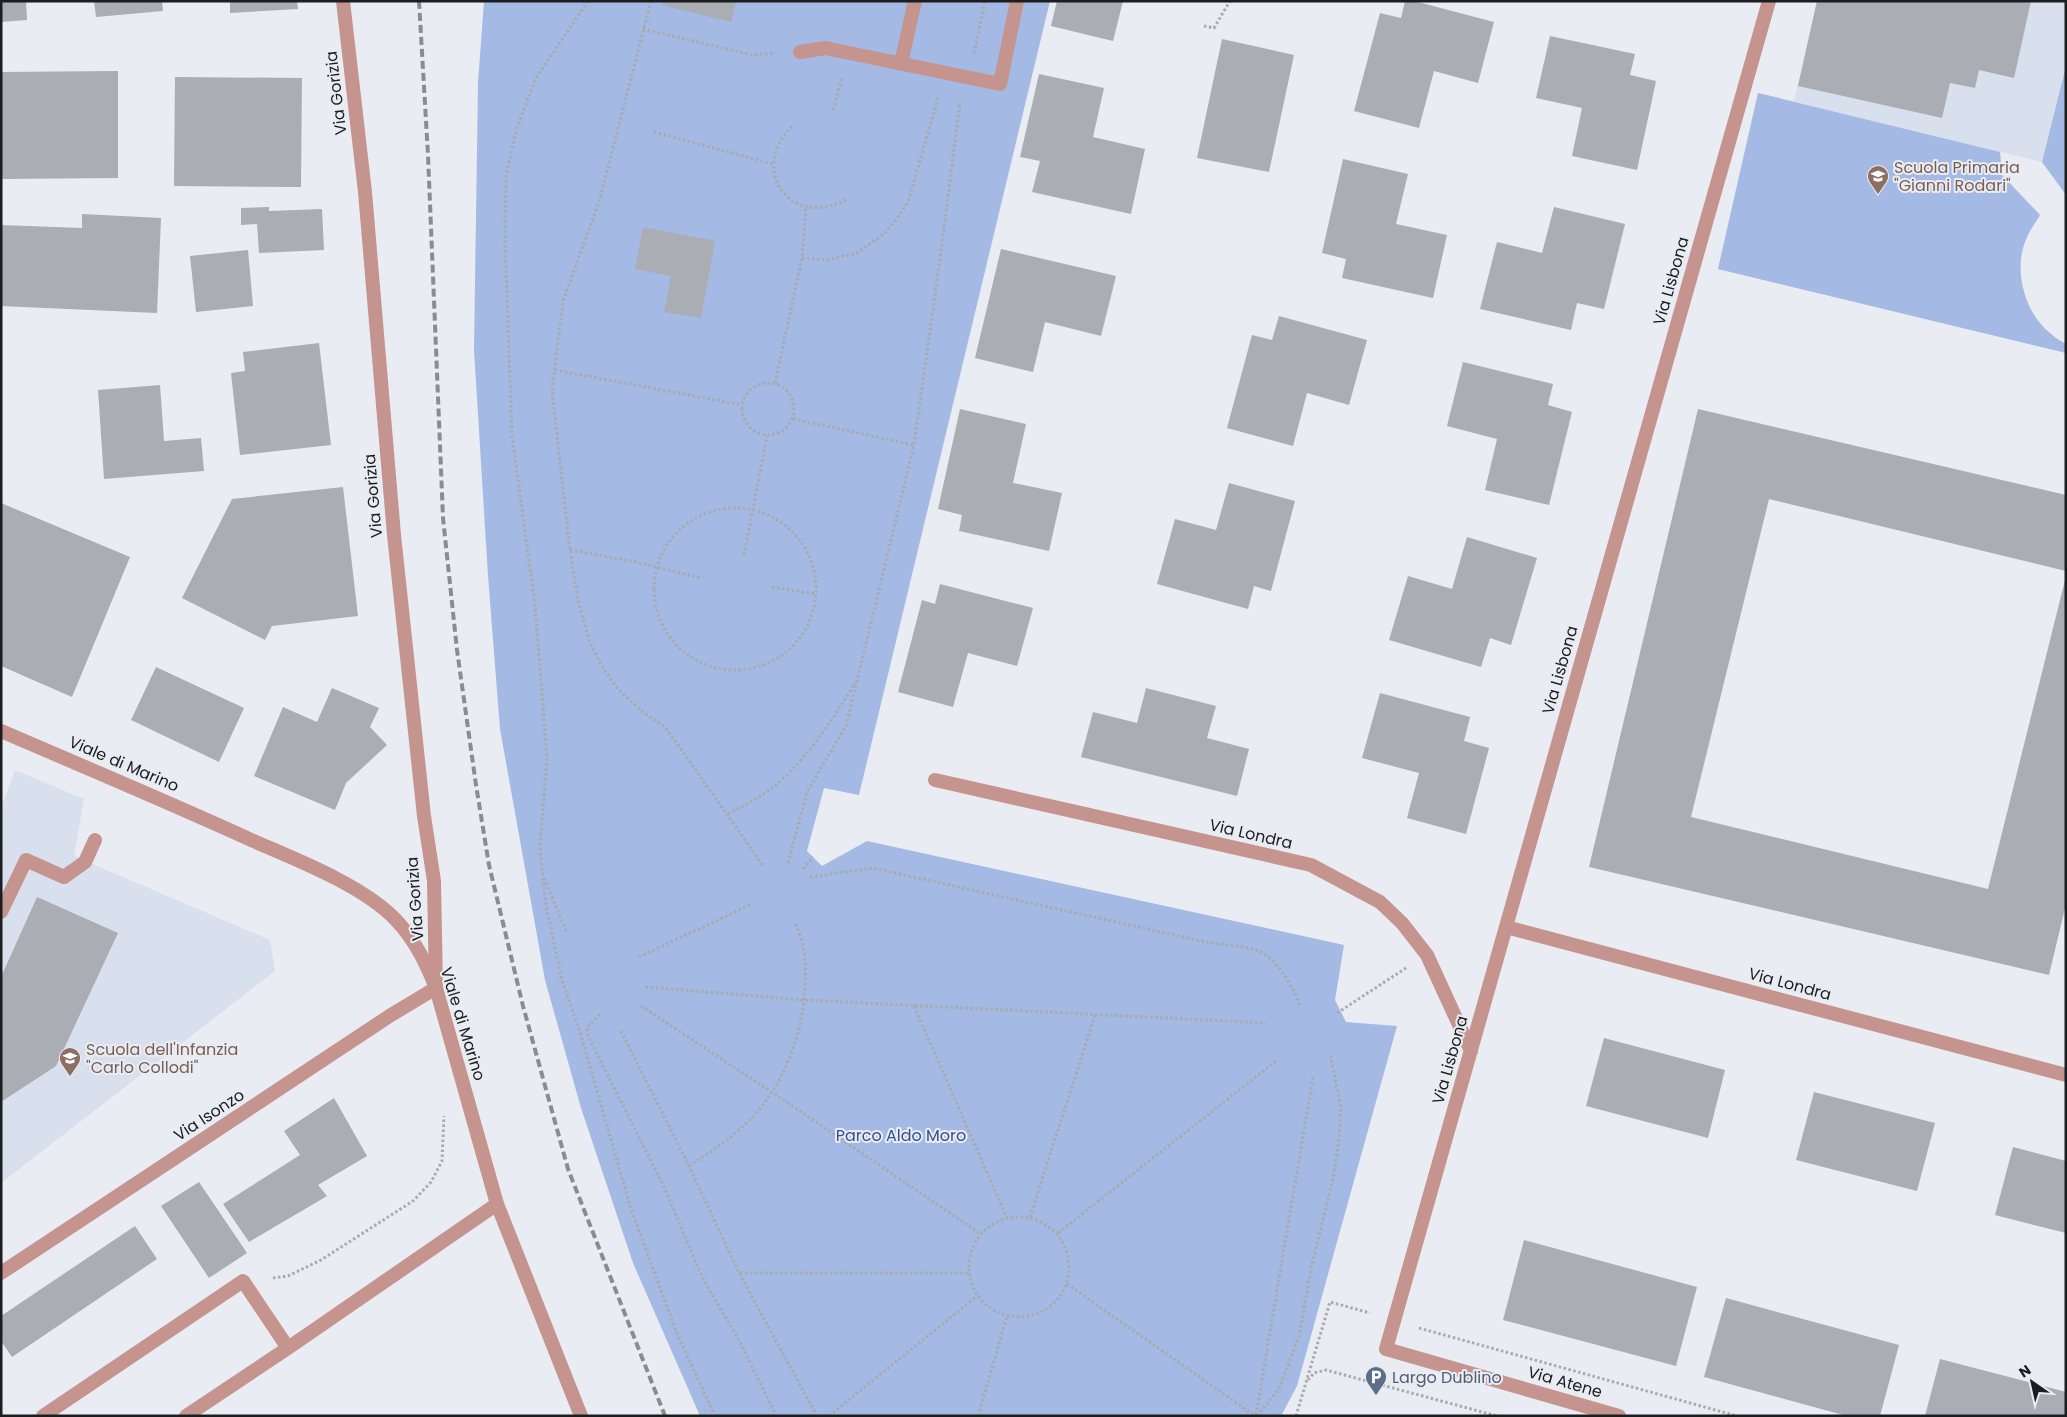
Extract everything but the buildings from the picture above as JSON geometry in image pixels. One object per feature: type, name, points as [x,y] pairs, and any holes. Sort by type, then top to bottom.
[{"type":"street","name":"Via Gorizia","points":[[343,1],[365,192],[395,544],[424,816],[434,881],[436,988]]},
{"type":"street","points":[[900,63],[915,1]]},
{"type":"street","points":[[800,52],[825,48],[1000,84],[1017,1]]},
{"type":"street","name":"Via Lisbona","points":[[1386,1349],[1769,1]]},
{"type":"street","name":"Viale di Marino","points":[[1,731],[153,795],[281,853],[356,890],[396,920],[423,956],[436,988],[497,1204],[581,1416]]},
{"type":"street","name":"Via Londra","points":[[935,780],[1311,865],[1380,902],[1402,923],[1427,955],[1471,1051]]},
{"type":"street","points":[[1,912],[26,860],[64,877],[85,862],[95,840]]},
{"type":"street","name":"Via Londra","points":[[1506,927],[2066,1075]]},
{"type":"street","name":"Via Isonzo","points":[[1,1273],[392,1015],[436,988]]},
{"type":"street","points":[[186,1416],[497,1204]]},
{"type":"street","points":[[43,1416],[243,1281],[288,1348]]},
{"type":"street","name":"Via Atene","points":[[1386,1349],[1619,1416]]},
{"type":"path","points":[[588,1],[536,78],[518,128],[506,175],[505,242],[512,436],[535,605],[547,758],[540,848],[542,873],[546,905],[561,977],[580,1032],[631,1209],[676,1331],[715,1416]]},
{"type":"path","points":[[651,1],[599,202],[563,301],[552,391],[570,550],[578,601],[590,643],[604,670],[619,690],[643,712],[666,728],[764,867]]},
{"type":"path","points":[[788,862],[807,792],[846,726],[914,445],[960,103],[978,40],[986,1]]},
{"type":"path","points":[[1204,26],[1214,28],[1230,1]]},
{"type":"path","points":[[643,29],[752,54],[800,52]]},
{"type":"path","points":[[832,110],[849,53]]},
{"type":"path","points":[[802,258],[827,260],[857,253],[884,234],[896,220],[908,202],[945,72]]},
{"type":"path","points":[[792,126],[782,136],[775,149],[773,164],[775,178],[782,191],[793,201],[806,207],[820,209],[834,206],[847,199]]},
{"type":"path","points":[[654,132],[773,164]]},
{"type":"path","points":[[775,383],[802,258],[806,207]]},
{"type":"path","points":[[555,370],[742,405]]},
{"type":"path","points":[[775,383],[790,393],[794,401],[795,410],[793,419],[782,431],[767,436],[751,429],[742,414],[742,405],[750,390],[758,385],[775,383]]},
{"type":"path","points":[[793,419],[914,445]]},
{"type":"path","points":[[744,555],[767,436]]},
{"type":"path","points":[[737,507],[763,512],[786,525],[803,544],[814,568],[817,594],[811,620],[797,642],[776,661],[749,670],[721,670],[695,661],[673,644],[659,620],[653,592],[656,567],[669,541],[687,523],[711,511],[737,507]]},
{"type":"path","points":[[570,550],[701,578]]},
{"type":"path","points":[[772,587],[817,594]]},
{"type":"path","points":[[728,814],[766,793],[796,764],[833,718],[857,680]]},
{"type":"path","points":[[804,869],[813,857]]},
{"type":"path","points":[[810,877],[873,868],[1206,942],[1258,950],[1273,963],[1296,991],[1300,1007]]},
{"type":"path","points":[[542,873],[566,933]]},
{"type":"path","points":[[639,958],[752,904]]},
{"type":"path","points":[[689,1166],[718,1147],[743,1127],[772,1093],[794,1048],[805,1000],[805,957],[796,923]]},
{"type":"path","points":[[1337,1013],[1427,955]]},
{"type":"path","points":[[646,987],[805,1000],[1266,1023]]},
{"type":"path","points":[[641,1006],[981,1234]]},
{"type":"path","points":[[914,1006],[1007,1218]]},
{"type":"path","points":[[600,1014],[587,1027],[588,1036],[664,1187],[703,1279],[740,1342],[776,1416]]},
{"type":"path","points":[[1030,1217],[1095,1015]]},
{"type":"path","points":[[621,1030],[689,1166],[739,1273],[817,1416]]},
{"type":"path","points":[[1256,1416],[1278,1389],[1299,1336],[1312,1264],[1333,1179],[1341,1108],[1330,1053]]},
{"type":"path","points":[[1058,1234],[1276,1061]]},
{"type":"path","points":[[1256,1416],[1314,1078]]},
{"type":"path","points":[[243,1281],[288,1276],[320,1260],[413,1201],[431,1182],[442,1162],[443,1112]]},
{"type":"path","points":[[1030,1217],[1045,1223],[1058,1234],[1065,1245],[1070,1271],[1067,1284],[1060,1297],[1049,1308],[1036,1315],[1022,1318],[1007,1316],[996,1312],[978,1296],[972,1286],[969,1260],[973,1246],[981,1234],[992,1224],[1007,1218],[1030,1217]]},
{"type":"path","points":[[739,1273],[969,1273]]},
{"type":"path","points":[[1067,1284],[1256,1416]]},
{"type":"path","points":[[828,1416],[978,1296]]},
{"type":"path","points":[[1296,1416],[1330,1302]]},
{"type":"path","points":[[978,1416],[1007,1316]]},
{"type":"path","points":[[1429,1331],[1736,1416]]},
{"type":"path","points":[[1306,1383],[1314,1373],[1326,1370],[1497,1416]]},
{"type":"shaded area","name":"Scuola Primaria \"Gianni Rodari\"","points":[[1817,1],[2066,1],[2066,66],[2042,162],[2000,152],[2002,175],[2040,215],[2027,236],[2021,257],[2021,279],[2028,306],[2048,333],[2066,344],[2066,353],[1718,269],[1758,93],[1794,101]]},
{"type":"shaded area","name":"Scuola dell'Infanzia \"Carlo Collodi\"","points":[[15,770],[84,799],[74,856],[270,940],[275,971],[1,1183],[1,808]]},
{"type":"green space","name":"Parco Aldo Moro","points":[[484,1],[1050,1],[859,795],[824,788],[807,851],[822,866],[867,841],[1344,945],[1335,1000],[1346,1022],[1397,1026],[1297,1386],[1281,1416],[700,1416],[633,1263],[581,1108],[545,980],[500,729],[488,576],[474,350],[478,83]]},
{"type":"green space","points":[[2066,66],[2066,195],[2042,162]]},
{"type":"green space","name":"Scuola Primaria \"Gianni Rodari\"","points":[[1758,93],[2000,152],[2002,175],[2040,215],[2028,235],[2023,247],[2021,260],[2021,274],[2027,301],[2041,324],[2053,336],[2066,344],[2066,353],[1718,269]]},
{"type":"railway","points":[[419,1],[428,155],[443,518],[457,650],[489,865],[523,1006],[568,1169],[665,1416]]},
{"type":"place","name":"Scuola Primaria \"Gianni Rodari\"","points":[[1878,195]]},
{"type":"place","name":"Scuola dell'Infanzia \"Carlo Collodi\"","points":[[70,1077]]},
{"type":"place","name":"Largo Dublino","points":[[1376,1396]]}]
